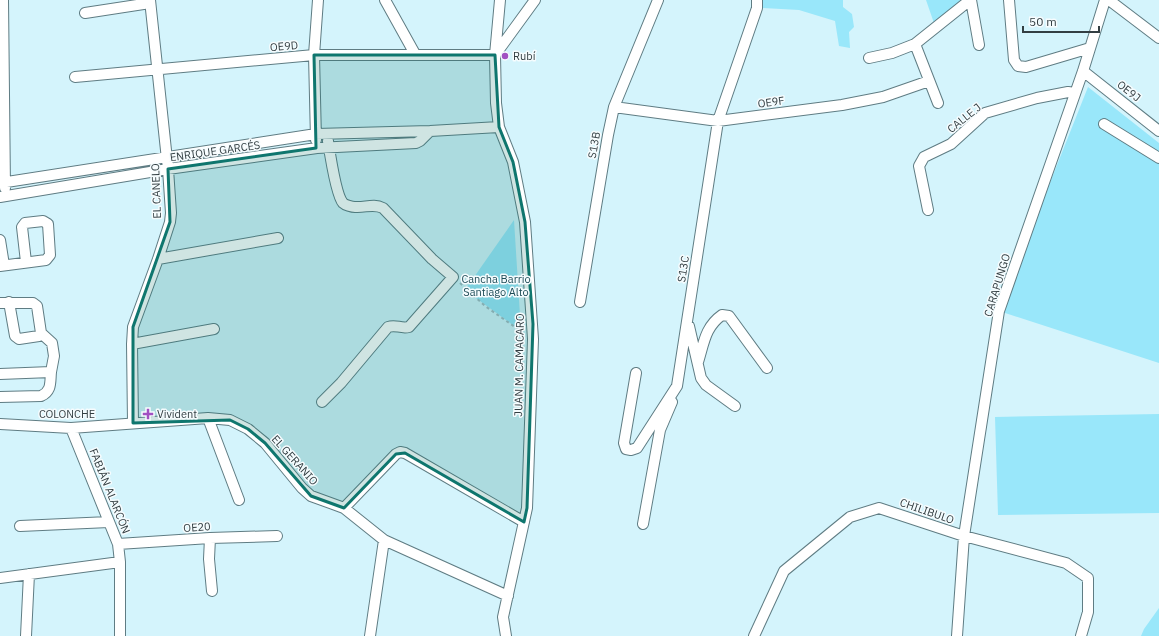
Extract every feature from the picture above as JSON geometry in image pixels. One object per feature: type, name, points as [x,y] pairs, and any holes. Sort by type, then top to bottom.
[{"type":"street","points":[[3,0],[3,196]]},
{"type":"street","points":[[317,148],[314,55],[318,0]]},
{"type":"street","points":[[385,0],[415,54]]},
{"type":"street","name":"JUAN M. CAMACARO","points":[[500,0],[495,55],[496,103],[499,128],[513,162],[525,222],[533,339],[527,508],[503,617],[506,636]]},
{"type":"street","points":[[495,55],[535,0]]},
{"type":"street","name":"S13B","points":[[580,302],[614,107],[658,0]]},
{"type":"street","name":"S13C","points":[[636,373],[624,443],[626,449],[631,450],[637,448],[677,386],[718,121],[757,8],[757,0]]},
{"type":"street","points":[[869,58],[892,53],[914,44],[971,0],[978,45]]},
{"type":"street","points":[[1009,0],[1014,60],[1018,66],[1026,67],[1090,48]]},
{"type":"street","name":"CARAPUNGO","points":[[957,636],[964,536],[1000,311],[1083,70],[1105,0]]},
{"type":"street","points":[[1109,0],[1159,38]]},
{"type":"street","points":[[85,13],[150,2]]},
{"type":"street","name":"EL CANELO","points":[[134,423],[133,326],[158,259],[172,213],[150,2]]},
{"type":"street","points":[[914,44],[938,103]]},
{"type":"street","name":"OE9D","points":[[75,77],[314,55],[495,55]]},
{"type":"street","name":"OE9J","points":[[1083,70],[1159,130]]},
{"type":"street","name":"OE9F","points":[[614,107],[718,121],[842,105],[883,97],[929,81]]},
{"type":"street","name":"CALLE J","points":[[928,210],[920,166],[924,157],[951,144],[985,113],[1037,98],[1068,92],[1075,93]]},
{"type":"street","points":[[1104,124],[1159,158]]},
{"type":"street","name":"ENRIQUE GARCÉS","points":[[3,183],[316,134],[499,128]]},
{"type":"street","name":"ENRIQUE GARCÉS","points":[[3,196],[317,148],[416,143],[430,131]]},
{"type":"street","points":[[322,402],[341,383],[388,327],[395,326],[402,329],[409,327],[453,277],[432,259],[382,208],[370,205],[354,208],[344,204],[338,194],[327,134]]},
{"type":"street","points":[[158,259],[278,238]]},
{"type":"street","points":[[0,240],[2,266],[26,262]]},
{"type":"street","points":[[0,397],[42,396],[47,394],[49,391],[54,356],[52,343],[41,333],[37,306],[33,303],[5,303],[14,336],[16,338],[19,339],[39,336],[41,333]]},
{"type":"street","points":[[698,362],[707,330],[713,321],[722,315],[729,316],[767,368]]},
{"type":"street","points":[[687,321],[701,378],[706,385],[735,406]]},
{"type":"street","points":[[132,344],[214,329]]},
{"type":"street","points":[[0,374],[51,372]]},
{"type":"street","points":[[643,524],[660,430],[673,400],[677,386]]},
{"type":"street","points":[[208,418],[238,500]]},
{"type":"street","name":"EL GERANIO","points":[[134,423],[208,418],[230,420],[248,429],[264,444],[302,488],[311,496],[344,508],[384,540],[508,596]]},
{"type":"street","name":"COLONCHE","points":[[0,424],[71,428],[134,423]]},
{"type":"street","name":"FABIÁN ALARCÓN","points":[[71,428],[118,544],[120,562],[120,636]]},
{"type":"street","points":[[344,508],[396,454],[400,452],[405,453],[524,522]]},
{"type":"street","name":"CHILIBULO","points":[[754,636],[784,571],[850,517],[879,508],[964,536],[1066,563],[1088,578],[1088,612],[1081,636]]},
{"type":"street","points":[[20,526],[109,522]]},
{"type":"street","name":"OE20","points":[[118,544],[210,538],[277,536]]},
{"type":"street","points":[[210,538],[209,559],[212,591]]},
{"type":"street","points":[[370,636],[384,540]]},
{"type":"street","points":[[0,578],[120,562]]},
{"type":"street","points":[[26,636],[29,574]]},
{"type":"path","points":[[453,277],[485,306],[533,339]]},
{"type":"highlighted area","points":[[314,55],[495,55],[499,127],[513,162],[525,222],[533,324],[527,508],[524,522],[405,453],[396,454],[344,508],[311,496],[265,443],[248,429],[230,420],[133,423],[133,327],[170,222],[168,169],[316,148]]},
{"type":"green space","points":[[763,0],[843,0],[843,7],[852,14],[854,27],[849,32],[850,48],[839,46],[835,21],[799,10],[763,8]]},
{"type":"green space","points":[[926,0],[964,0],[935,26]]},
{"type":"green space","points":[[1088,87],[1159,143],[1159,363],[999,311]]},
{"type":"green space","name":"Cancha Barrio Santiago Alto","points":[[514,220],[521,331],[465,290]]},
{"type":"green space","points":[[1159,414],[1159,513],[998,515],[995,417]]},
{"type":"green space","points":[[1159,608],[1159,636],[1141,636],[1144,629]]},
{"type":"place","name":"Rubí","points":[[505,56]]},
{"type":"place","name":"Vivident","points":[[148,414]]}]
